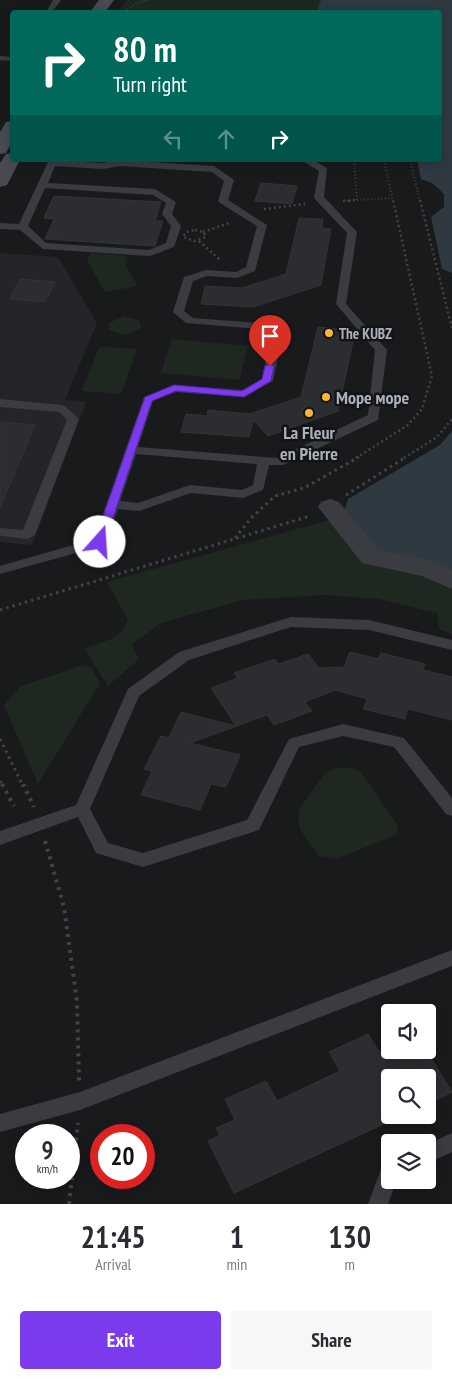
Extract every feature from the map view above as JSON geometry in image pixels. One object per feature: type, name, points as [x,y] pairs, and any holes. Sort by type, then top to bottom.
[{"type":"main road","points":[[99,10],[107,0]]},
{"type":"main road","points":[[0,149],[10,130]]},
{"type":"main road","points":[[0,181],[10,162]]},
{"type":"street","points":[[330,507],[371,558],[429,569],[452,580]]},
{"type":"lane","points":[[0,570],[100,542],[148,399],[174,388],[244,394],[267,381],[276,338],[261,326],[190,321],[178,312],[188,279],[206,273],[237,275],[251,269],[262,225],[223,201],[229,180],[214,169],[120,163],[103,166],[53,162],[22,227]]},
{"type":"lane","points":[[132,450],[279,462],[374,417],[381,350],[341,304],[352,232],[319,198],[324,170],[310,162]]},
{"type":"lane","points":[[0,226],[22,227],[42,246],[150,252],[170,245],[176,226],[167,214],[171,202],[155,192],[42,185]]},
{"type":"lane","points":[[0,403],[62,409],[73,419],[28,535],[0,532]]},
{"type":"lane","points":[[113,504],[139,507],[190,489],[244,494],[259,487],[264,461]]},
{"type":"lane","points":[[0,838],[82,809],[134,693],[184,656],[292,622],[369,625],[452,645]]},
{"type":"lane","points":[[82,809],[102,848],[143,860],[253,825],[294,743],[343,730],[399,742],[452,810]]},
{"type":"lane","points":[[0,1123],[80,1101],[452,958]]},
{"type":"lane","points":[[436,1150],[452,1142]]},
{"type":"lane","points":[[378,1204],[383,1189]]},
{"type":"path","points":[[127,10],[137,3],[149,0]]},
{"type":"path","points":[[410,162],[452,328]]},
{"type":"path","points":[[357,200],[392,198]]},
{"type":"path","points":[[204,232],[206,237],[199,241],[183,237],[190,230],[204,232],[247,216]]},
{"type":"path","points":[[0,610],[318,513],[437,437],[452,419]]},
{"type":"path","points":[[0,739],[30,796],[64,907],[77,1002],[80,1101],[69,1204]]},
{"type":"path","points":[[0,781],[14,806]]},
{"type":"shaded area","points":[[127,0],[321,0],[317,9],[320,10],[119,10]]},
{"type":"shaded area","points":[[321,0],[452,0],[452,273],[442,269],[431,217],[444,207],[444,194],[432,183],[421,179],[417,162],[442,162],[442,10],[317,9]]},
{"type":"shaded area","points":[[0,253],[58,257],[97,323],[65,400],[86,402],[32,545],[0,542]]},
{"type":"shaded area","points":[[90,253],[127,256],[125,265],[138,286],[105,292],[87,260]]},
{"type":"shaded area","points":[[124,316],[140,321],[141,328],[126,335],[109,330],[109,323]]},
{"type":"shaded area","points":[[172,339],[248,346],[239,380],[161,373]]},
{"type":"shaded area","points":[[99,347],[137,349],[121,394],[82,391]]},
{"type":"shaded area","points":[[452,431],[452,573],[378,554],[344,513],[348,499],[440,445]]},
{"type":"shaded area","points":[[333,519],[452,585],[452,634],[439,629],[437,613],[378,599],[324,595],[243,600],[161,623],[132,644],[139,659],[108,686],[84,648],[116,636],[125,627],[128,620],[107,582]]},
{"type":"shaded area","points":[[80,666],[91,667],[100,683],[38,784],[4,705],[21,686]]},
{"type":"shaded area","points":[[337,768],[351,768],[361,772],[397,824],[398,830],[396,835],[336,859],[319,856],[301,831],[298,819],[300,808],[326,772]]},
{"type":"building","points":[[261,183],[297,186],[292,204],[255,201]]},
{"type":"building","points":[[54,196],[161,202],[155,221],[163,221],[155,246],[45,239],[54,219],[44,218]]},
{"type":"building","points":[[299,218],[323,219],[322,228],[331,229],[321,285],[253,307],[201,304],[205,286],[242,288],[286,274]]},
{"type":"building","points":[[20,279],[55,282],[45,302],[10,299]]},
{"type":"building","points":[[318,327],[344,329],[342,340],[353,341],[338,411],[268,436],[253,420],[249,437],[181,432],[186,414],[207,416],[208,410],[249,414],[301,397]]},
{"type":"building","points":[[0,422],[35,425],[0,507]]},
{"type":"building","points":[[350,652],[378,659],[381,653],[425,664],[423,670],[452,677],[452,720],[408,709],[405,719],[363,709],[367,699],[335,690],[305,702],[312,711],[274,725],[267,715],[190,743],[240,755],[226,787],[211,784],[200,810],[141,795],[152,771],[144,769],[161,736],[169,738],[181,712],[236,726],[211,688],[238,678],[234,673],[275,659],[279,664],[308,654],[319,668],[344,667]]},
{"type":"building","points":[[368,1034],[381,1053],[381,1059],[432,1059],[452,1092],[436,1100],[436,1069],[381,1069],[381,1124],[384,1124],[234,1193],[208,1141],[220,1135],[216,1128],[235,1120],[225,1099],[266,1081],[277,1101],[340,1071],[329,1052]]},
{"type":"place","name":"The KUBZ","points":[[329,333]]},
{"type":"place","name":"Море море","points":[[326,397]]},
{"type":"place","name":"La Fleur en Pierre","points":[[309,413]]},
{"type":"route","points":[[100,542],[148,399],[174,388],[244,394],[267,381],[270,366]]}]
